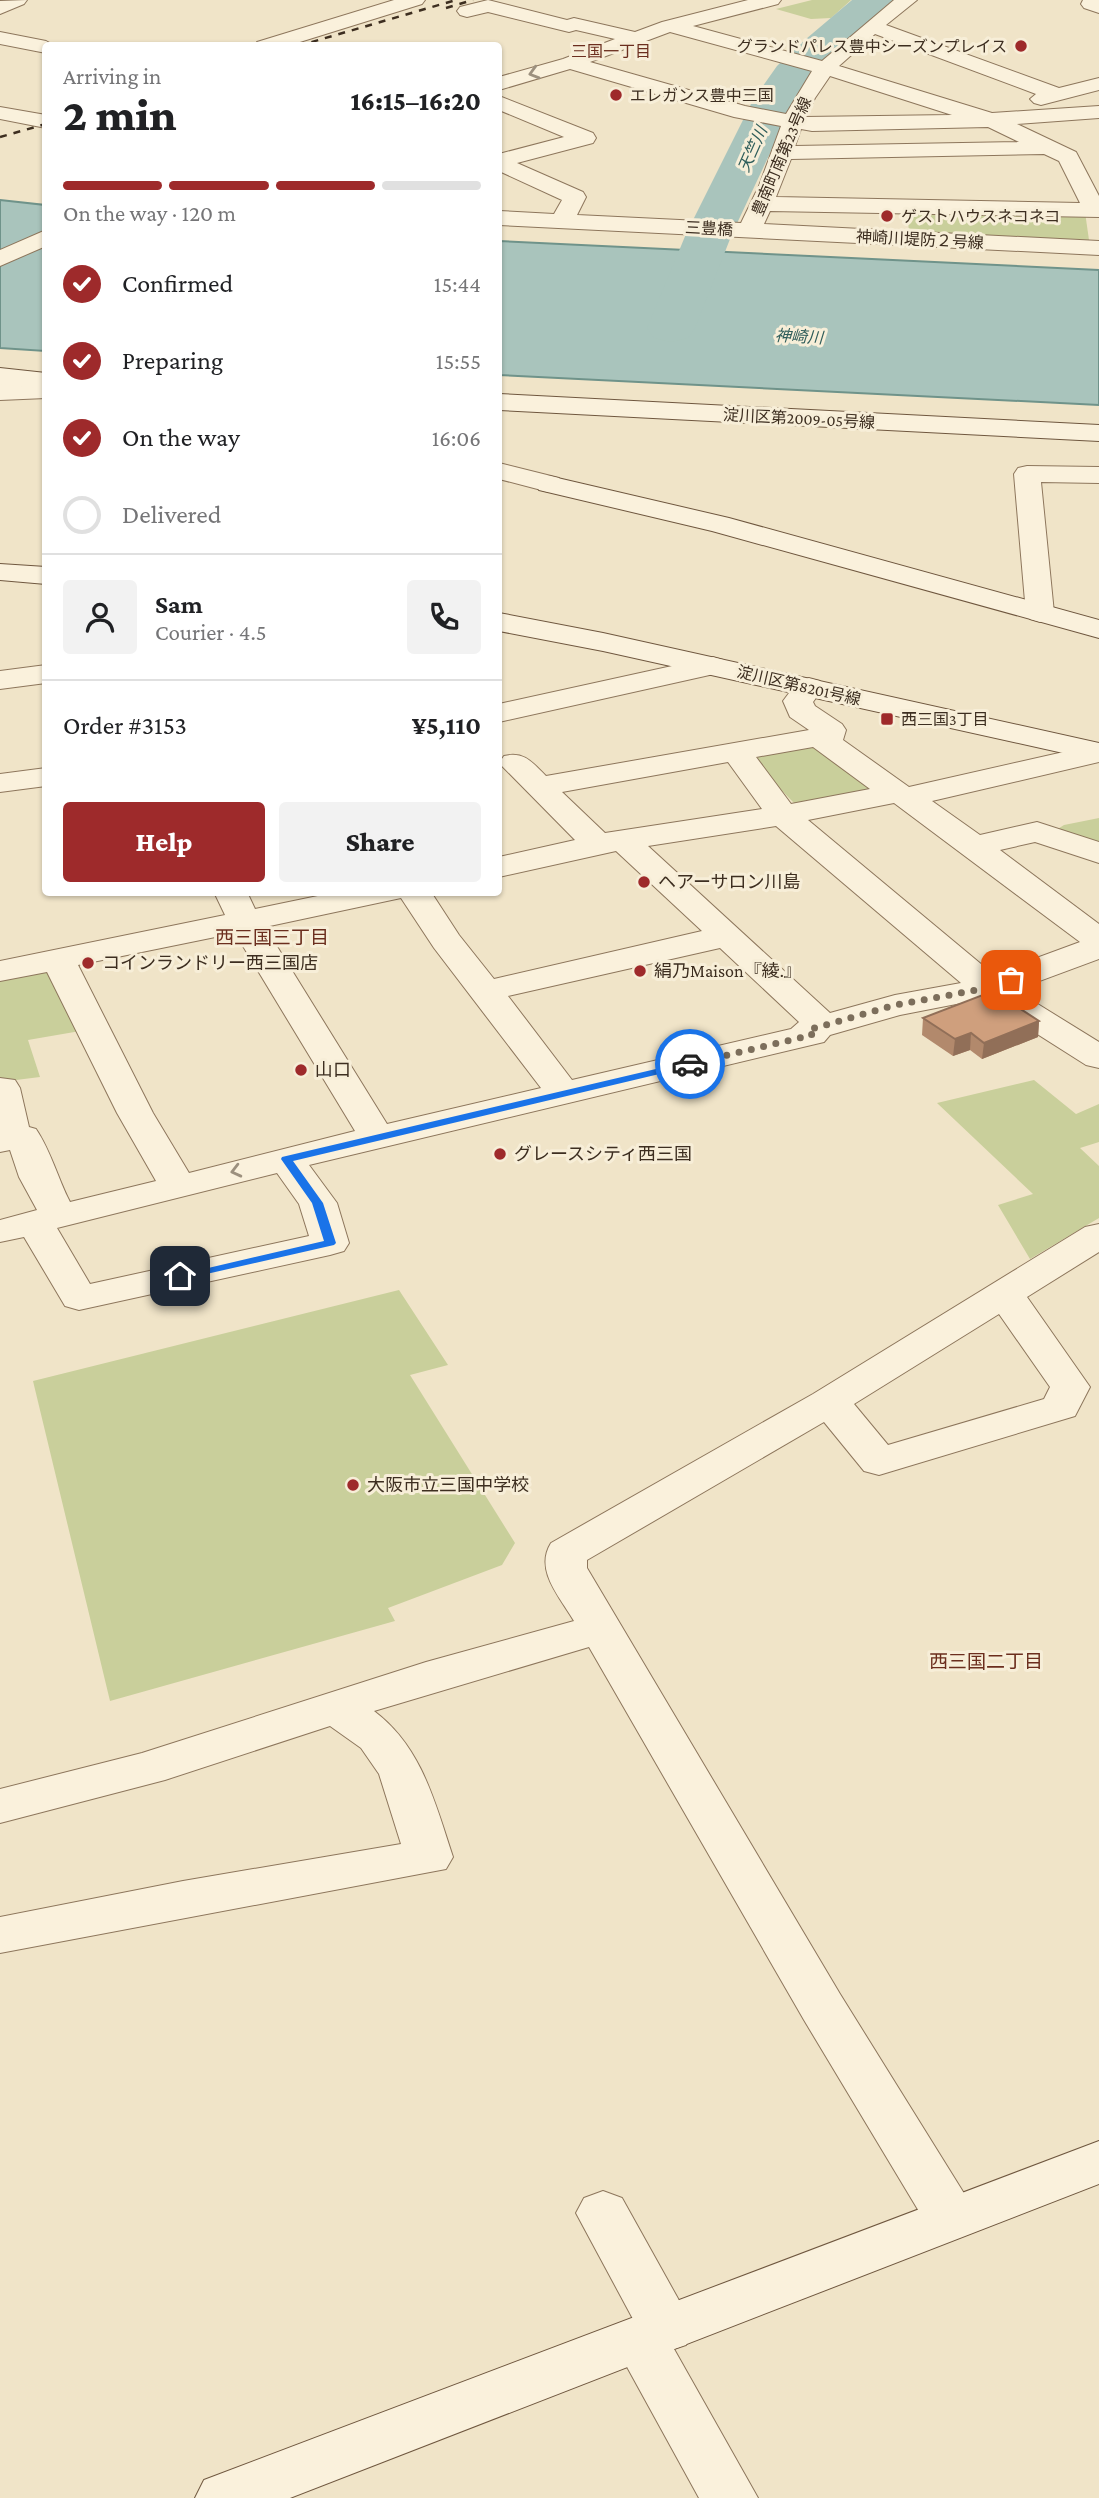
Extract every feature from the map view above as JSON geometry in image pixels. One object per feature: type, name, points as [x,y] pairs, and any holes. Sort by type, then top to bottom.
[{"type":"street","points":[[0,8],[16,0]]},
{"type":"street","points":[[277,42],[415,0]]},
{"type":"street","points":[[674,24],[682,15],[725,0]]},
{"type":"street","points":[[502,83],[570,63],[674,24],[771,0]]},
{"type":"street","name":"豊南町南第23号線","points":[[746,230],[769,189],[791,121],[824,67],[907,0]]},
{"type":"street","points":[[1093,0],[1091,4],[1099,7]]},
{"type":"street","points":[[467,11],[488,6],[569,26],[574,24],[636,38]]},
{"type":"street","points":[[674,24],[785,55],[991,120],[1068,157],[1097,210]]},
{"type":"street","points":[[873,27],[1056,94]]},
{"type":"street","points":[[0,38],[42,46]]},
{"type":"street","points":[[791,121],[971,61]]},
{"type":"street","points":[[570,63],[742,112],[822,126],[991,120],[1099,112]]},
{"type":"street","points":[[991,120],[1056,94],[1099,84]]},
{"type":"street","points":[[502,103],[585,138],[502,161]]},
{"type":"street","points":[[10,115],[42,111]]},
{"type":"street","points":[[10,115],[42,121]]},
{"type":"street","points":[[897,123],[928,206]]},
{"type":"street","points":[[780,153],[1050,148]]},
{"type":"street","points":[[502,163],[575,197],[562,221]]},
{"type":"street","points":[[761,204],[1097,210]]},
{"type":"street","name":"三豊橋","points":[[502,218],[746,230]]},
{"type":"street","name":"神崎川堤防２号線","points":[[746,230],[1099,248]]},
{"type":"street","points":[[0,258],[42,239]]},
{"type":"street","points":[[0,376],[42,381]]},
{"type":"street","points":[[0,392],[42,390]]},
{"type":"street","name":"淀川区第2009-05号線","points":[[502,402],[1099,433]]},
{"type":"street","points":[[502,472],[706,520],[1099,629]]},
{"type":"street","points":[[1040,613],[1027,474],[1099,475]]},
{"type":"street","points":[[0,572],[42,576]]},
{"type":"street","name":"淀川区第8201号線","points":[[502,623],[713,666],[1099,752]]},
{"type":"street","points":[[502,712],[713,666]]},
{"type":"street","points":[[0,680],[42,675]]},
{"type":"street","points":[[540,786],[831,735],[831,730],[801,711],[798,701],[809,687]]},
{"type":"street","points":[[818,737],[974,846],[1099,940]]},
{"type":"street","points":[[735,751],[783,815],[988,988],[1099,1057]]},
{"type":"street","points":[[502,866],[611,842],[901,795],[1099,752]]},
{"type":"street","points":[[504,759],[727,936],[824,1026]]},
{"type":"street","points":[[0,783],[42,778]]},
{"type":"street","points":[[974,846],[1038,831],[1099,853]]},
{"type":"street","points":[[0,971],[58,959],[237,907],[348,896]]},
{"type":"street","points":[[417,896],[446,941],[564,1094]]},
{"type":"street","points":[[237,907],[377,1137]]},
{"type":"street","points":[[486,991],[727,936]]},
{"type":"street","points":[[31,1223],[377,1137],[812,1035],[808,1030],[895,1005],[988,988],[1099,947]]},
{"type":"street","points":[[58,959],[135,1113],[178,1186]]},
{"type":"street","points":[[2,1088],[7,1140],[23,1138],[38,1177],[31,1223],[79,1298],[330,1243],[318,1203],[286,1159]]},
{"type":"street","points":[[951,2218],[822,2007],[565,1568],[566,1553],[827,1403],[1099,1235]]},
{"type":"street","points":[[827,1403],[846,1419],[878,1462],[1060,1407],[1070,1387],[1020,1314],[1003,1294]]},
{"type":"street","points":[[0,1806],[149,1768],[442,1673],[601,1628]]},
{"type":"street","points":[[0,1935],[183,1899],[429,1857],[401,1771],[377,1737],[336,1707]]},
{"type":"street","points":[[224,2498],[1099,2162]]},
{"type":"street","points":[[603,2213],[654,2334],[729,2498]]},
{"type":"green space","points":[[812,0],[851,0],[831,18],[811,19],[776,9]]},
{"type":"green space","points":[[907,210],[1085,212],[1089,240],[909,232]]},
{"type":"green space","points":[[811,743],[879,791],[794,803],[746,754]]},
{"type":"green space","points":[[1099,818],[1099,847],[1053,832],[1064,825]]},
{"type":"green space","points":[[54,967],[86,1030],[28,1040],[40,1077],[0,1082],[0,978]]},
{"type":"green space","points":[[1034,1080],[1076,1114],[1099,1104],[1099,1142],[1080,1148],[1099,1166],[1099,1218],[1030,1259],[998,1205],[1033,1194],[937,1103]]},
{"type":"green space","points":[[399,1290],[448,1365],[410,1375],[515,1543],[502,1565],[388,1608],[395,1621],[110,1701],[33,1381]]},
{"type":"water","points":[[0,200],[42,205],[42,351],[0,348]]},
{"type":"water","name":"神崎川","points":[[502,241],[1099,270],[1099,405],[502,375]]},
{"type":"building","points":[[993,991],[1039,1021],[984,1043],[971,1033],[955,1039],[923,1018]]},
{"type":"waterway","name":"天竺川","points":[[671,328],[709,234],[774,100],[807,58],[875,0]]},
{"type":"railway","points":[[312,42],[456,0]]},
{"type":"railway","points":[[446,8],[473,0]]},
{"type":"railway","points":[[0,137],[42,125]]},
{"type":"way so far","points":[[690,1064],[812,1035],[808,1030],[895,1005],[988,988],[1011,980]]},
{"type":"place","name":"グランドパレス豊中シーズンプレイス","points":[[1021,46]]},
{"type":"place","name":"エレガンス豊中三国","points":[[616,95]]},
{"type":"place","name":"ゲストハウスネコネコ","points":[[887,216]]},
{"type":"place","name":"西三国3丁目","points":[[887,719]]},
{"type":"place","name":"ヘアーサロン川島","points":[[644,882]]},
{"type":"place","name":"コインランドリー西三国店","points":[[88,963]]},
{"type":"place","name":"絹乃Maison『綾.』","points":[[640,971]]},
{"type":"place","name":"山口","points":[[301,1070]]},
{"type":"place","name":"グレースシティ西三国","points":[[500,1154]]},
{"type":"place","name":"大阪市立三国中学校","points":[[353,1485]]},
{"type":"district","name":"三国一丁目","points":[[611,51]]},
{"type":"district","name":"西三国三丁目","points":[[272,937]]},
{"type":"district","name":"西三国二丁目","points":[[986,1661]]},
{"type":"route","points":[[180,1276],[330,1243],[318,1203],[286,1159],[690,1064]]}]
